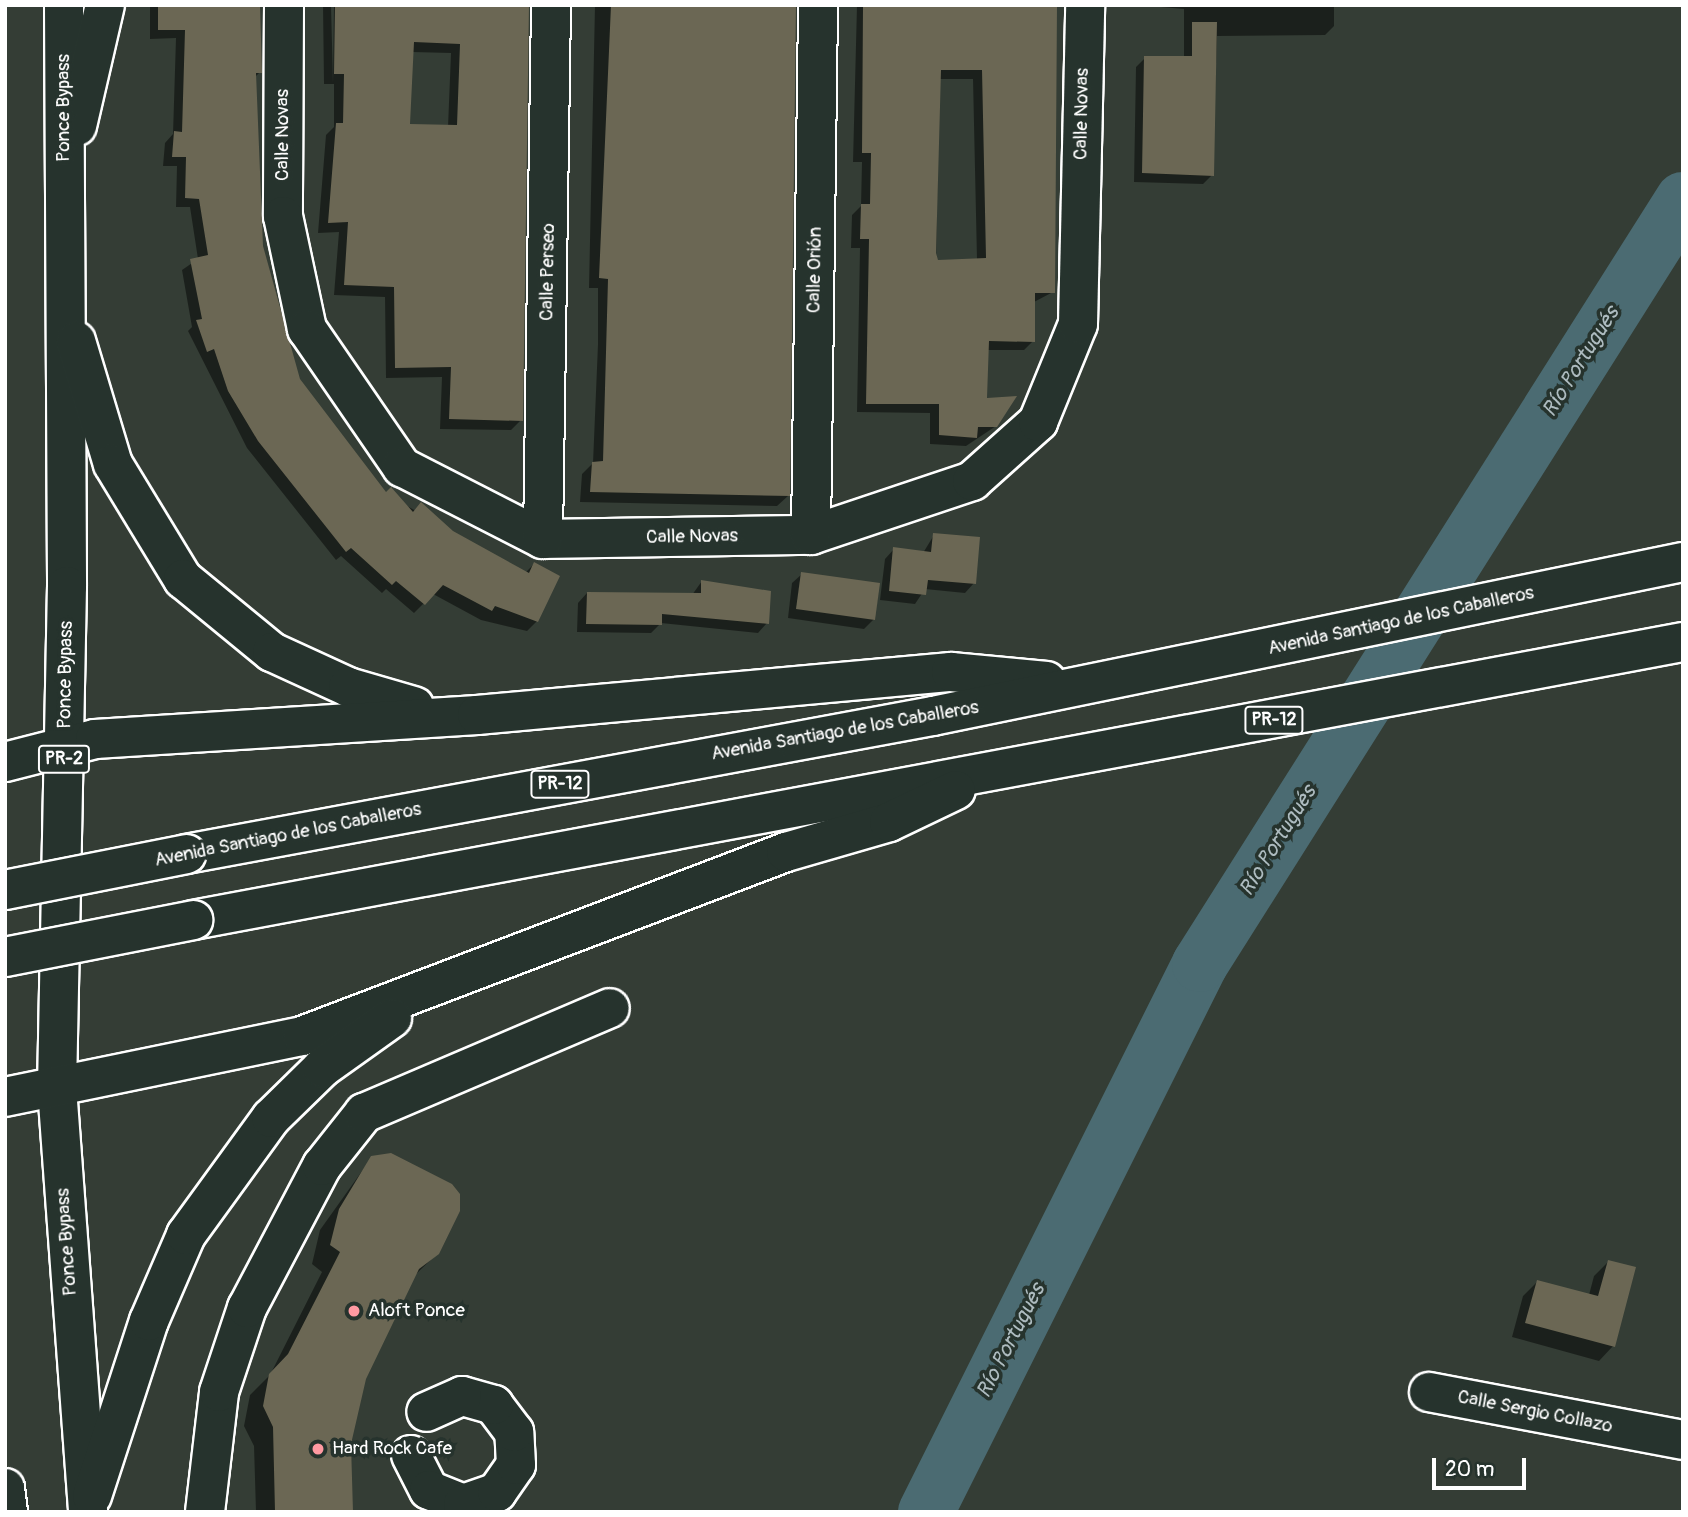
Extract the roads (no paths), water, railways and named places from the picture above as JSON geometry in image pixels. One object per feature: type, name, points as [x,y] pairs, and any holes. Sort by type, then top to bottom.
[{"type":"main road","name":"Ponce Bypass","points":[[65,5],[64,747],[57,1088],[88,1510]]},
{"type":"main road","points":[[64,157],[81,118],[106,5]]},
{"type":"main road","name":"Calle Novas","points":[[284,5],[283,216],[307,329],[402,467],[543,539],[811,535],[972,481],[1038,422],[1078,324],[1085,5]]},
{"type":"main road","name":"Calle Perseo","points":[[543,539],[551,5]]},
{"type":"main road","name":"Calle Orión","points":[[811,535],[818,5]]},
{"type":"main road","points":[[64,304],[113,464],[183,579],[272,652],[348,687],[439,714]]},
{"type":"main road","name":"Avenida Santiago de los Caballeros","points":[[5,890],[933,716],[1683,562]]},
{"type":"main road","name":"PR-12","points":[[5,957],[1683,642]]},
{"type":"main road","points":[[5,762],[95,739],[951,672],[1087,685]]},
{"type":"main road","points":[[5,1097],[247,1052],[457,978],[786,852],[889,822],[989,774]]},
{"type":"main road","points":[[88,1510],[149,1321],[186,1236],[226,1171],[322,1068],[457,978]]},
{"type":"main road","points":[[205,1512],[219,1392],[247,1308],[321,1166],[364,1113],[401,1092],[610,1008]]},
{"type":"main road","name":"Calle Sergio Collazo","points":[[1429,1392],[1683,1440]]},
{"type":"main road","points":[[411,1455],[429,1490],[481,1505],[516,1465],[514,1432],[506,1417],[494,1405],[462,1396],[426,1412]]},
{"type":"main road","points":[[5,1488],[8,1512]]},
{"type":"waterway","name":"Río Portugués","points":[[926,1512],[1200,964],[1683,200]]},
{"type":"place","name":"Aloft Ponce","points":[[354,1311]]},
{"type":"place","name":"Hard Rock Cafe","points":[[318,1449]]}]
